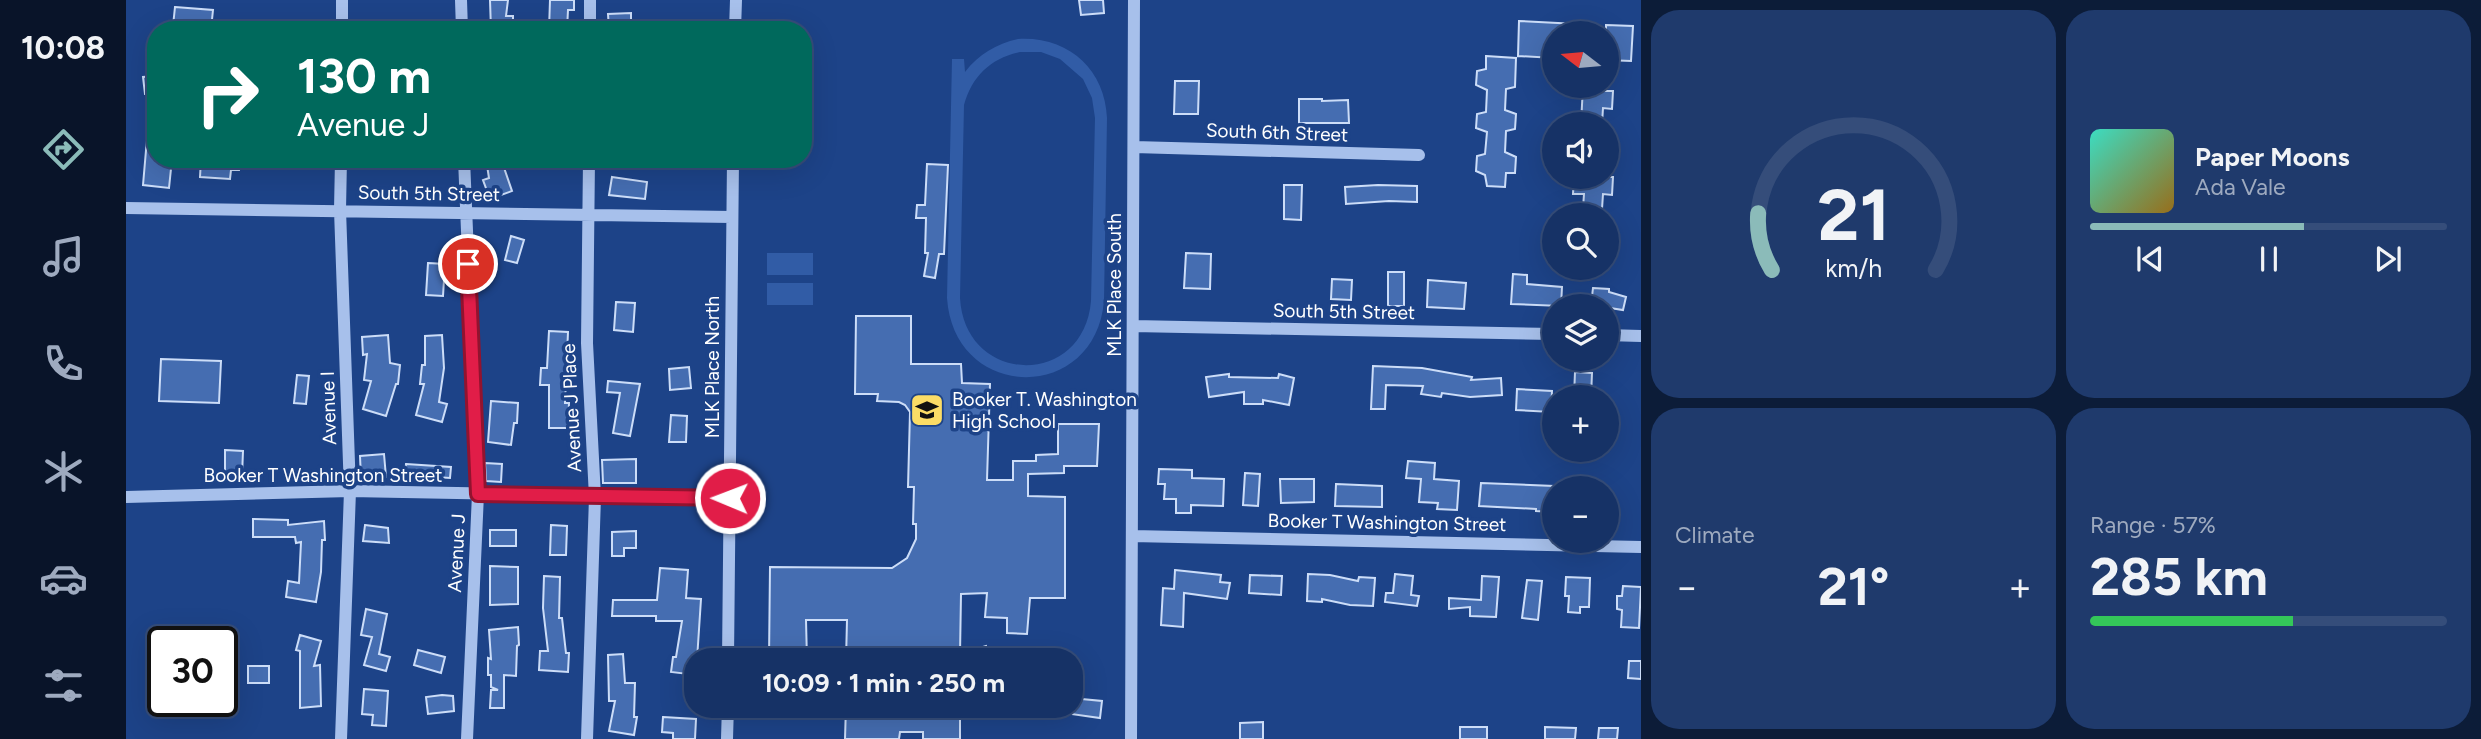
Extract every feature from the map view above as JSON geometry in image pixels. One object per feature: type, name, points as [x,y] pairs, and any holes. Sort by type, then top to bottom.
[{"type":"street","points":[[342,0],[342,21]]},
{"type":"street","points":[[461,0],[462,21]]},
{"type":"street","points":[[590,0],[590,21]]},
{"type":"street","points":[[735,21],[736,0]]},
{"type":"street","name":"MLK Place South","points":[[1131,739],[1134,0]]},
{"type":"street","name":"South 6th Street","points":[[1134,148],[1419,155]]},
{"type":"street","name":"Avenue I","points":[[341,168],[350,491],[341,739]]},
{"type":"street","name":"Avenue J","points":[[464,168],[478,494],[467,739]]},
{"type":"street","name":"Avenue J Place","points":[[587,739],[595,497],[587,344],[590,168]]},
{"type":"street","name":"MLK Place North","points":[[728,648],[733,168]]},
{"type":"street","name":"South 5th Street","points":[[126,208],[732,216]]},
{"type":"street","name":"South 5th Street","points":[[1133,326],[1542,334]]},
{"type":"street","points":[[1619,335],[1641,336]]},
{"type":"street","name":"Booker T Washington Street","points":[[126,496],[350,491],[730,498]]},
{"type":"street","name":"Booker T Washington Street","points":[[1132,536],[1641,547]]},
{"type":"street","points":[[727,739],[728,718]]},
{"type":"shaded area","points":[[1018,39],[1053,43],[1080,59],[1099,85],[1105,100],[1107,118],[1104,301],[1095,335],[1077,359],[1052,373],[1025,377],[997,372],[973,357],[955,332],[947,298],[952,59],[964,59],[965,72],[982,55]],"holes":[[[1020,52],[1041,52],[1060,59],[1083,79],[1092,98],[1095,118],[1091,301],[1084,329],[1068,350],[1048,361],[1025,365],[1002,361],[982,348],[967,327],[960,298],[964,105],[972,85],[992,64]]]},
{"type":"shaded area","points":[[767,253],[813,253],[813,275],[767,275]]},
{"type":"shaded area","points":[[767,283],[813,283],[813,305],[767,305]]},
{"type":"building","points":[[490,0],[508,0],[506,16],[513,16],[513,21],[491,21]]},
{"type":"building","points":[[550,0],[574,0],[574,10],[568,10],[567,21],[549,21]]},
{"type":"building","points":[[1079,0],[1103,0],[1104,13],[1081,15]]},
{"type":"building","points":[[175,7],[213,10],[212,21],[174,21]]},
{"type":"building","points":[[631,13],[631,21],[608,21],[608,14]]},
{"type":"building","points":[[1519,21],[1542,22],[1542,57],[1518,56]]},
{"type":"building","points":[[1619,25],[1633,26],[1631,61],[1619,61]]},
{"type":"building","points":[[1486,56],[1516,58],[1515,87],[1506,89],[1505,110],[1516,114],[1515,129],[1506,131],[1505,152],[1516,157],[1515,173],[1506,173],[1505,187],[1487,186],[1485,175],[1476,171],[1477,156],[1485,154],[1487,132],[1476,128],[1477,114],[1486,112],[1487,90],[1476,85],[1477,71],[1486,69]]},
{"type":"building","points":[[143,77],[147,77],[147,94],[145,94]]},
{"type":"building","points":[[1175,81],[1199,81],[1198,114],[1174,114]]},
{"type":"building","points":[[1582,98],[1613,98],[1612,109],[1582,112]]},
{"type":"building","points":[[1299,99],[1348,100],[1349,123],[1299,123]]},
{"type":"building","points":[[147,139],[147,168],[171,168],[169,188],[143,185]]},
{"type":"building","points":[[927,164],[948,165],[944,254],[939,254],[935,278],[924,276],[928,253],[925,253],[926,218],[916,218],[917,205],[925,205]]},
{"type":"building","points":[[200,168],[239,168],[231,170],[230,179],[200,177]]},
{"type":"building","points":[[487,168],[504,168],[512,191],[490,199],[483,180],[489,178]]},
{"type":"building","points":[[612,177],[647,182],[645,199],[609,195]]},
{"type":"building","points":[[1284,185],[1302,185],[1301,220],[1284,219]]},
{"type":"building","points":[[1417,186],[1417,202],[1346,204],[1345,187]]},
{"type":"building","points":[[1573,189],[1612,189],[1612,195],[1603,194],[1602,203],[1583,203],[1584,194],[1573,194]]},
{"type":"building","points":[[511,236],[524,240],[517,263],[505,260]]},
{"type":"building","points":[[1186,253],[1211,254],[1210,289],[1184,288]]},
{"type":"building","points":[[428,263],[445,264],[443,296],[426,295]]},
{"type":"building","points":[[1388,272],[1404,272],[1404,306],[1388,306]]},
{"type":"building","points":[[1513,274],[1527,275],[1527,284],[1562,287],[1562,294],[1542,294],[1542,305],[1511,304]]},
{"type":"building","points":[[1332,279],[1352,280],[1351,300],[1331,299]]},
{"type":"building","points":[[1428,280],[1466,283],[1464,309],[1427,307]]},
{"type":"building","points":[[1593,288],[1609,289],[1609,292],[1616,294],[1592,294]]},
{"type":"building","points":[[1619,295],[1626,297],[1623,310],[1619,309]]},
{"type":"building","points":[[616,302],[635,303],[633,332],[614,330]]},
{"type":"building","points":[[856,316],[911,316],[911,364],[961,364],[962,383],[990,384],[987,480],[1013,480],[1013,461],[1036,461],[1036,455],[1058,454],[1058,424],[1099,424],[1097,466],[1064,466],[1064,473],[1028,474],[1028,496],[1065,497],[1065,598],[1030,598],[1027,634],[1007,633],[1007,618],[985,617],[987,593],[961,594],[960,648],[846,648],[847,620],[806,620],[807,648],[769,648],[770,567],[892,568],[907,558],[916,539],[916,524],[913,524],[914,487],[908,487],[910,412],[899,402],[877,401],[878,394],[855,394]]},
{"type":"building","points":[[549,331],[568,332],[565,403],[569,403],[568,428],[549,428],[549,385],[540,385],[541,368],[547,368]]},
{"type":"building","points":[[388,335],[390,363],[400,365],[398,384],[386,416],[363,409],[371,381],[364,380],[367,354],[363,355],[362,337]]},
{"type":"building","points":[[442,335],[444,368],[439,402],[447,404],[442,422],[416,415],[424,384],[420,384],[422,365],[425,365],[425,336]]},
{"type":"building","points":[[161,359],[221,361],[219,403],[159,401]]},
{"type":"building","points":[[1373,366],[1422,368],[1472,377],[1471,380],[1501,378],[1502,395],[1470,397],[1442,393],[1441,397],[1421,394],[1423,386],[1386,385],[1385,409],[1371,409]]},
{"type":"building","points":[[689,367],[691,388],[670,390],[669,369]]},
{"type":"building","points":[[1575,372],[1592,373],[1592,385],[1574,385]]},
{"type":"building","points":[[1229,374],[1229,377],[1278,378],[1279,374],[1294,378],[1289,405],[1263,400],[1263,404],[1244,404],[1244,392],[1209,397],[1206,377]]},
{"type":"building","points":[[297,375],[309,376],[306,404],[294,403]]},
{"type":"building","points":[[608,381],[640,384],[630,436],[613,433],[620,393],[607,392]]},
{"type":"building","points":[[1517,389],[1542,390],[1542,411],[1516,410]]},
{"type":"building","points":[[491,401],[518,403],[517,423],[514,423],[511,445],[488,442]]},
{"type":"building","points":[[671,415],[687,416],[686,442],[669,442]]},
{"type":"building","points":[[225,450],[243,451],[242,476],[225,476]]},
{"type":"building","points":[[384,454],[386,477],[361,479],[360,456]]},
{"type":"building","points":[[636,459],[636,483],[603,483],[602,460]]},
{"type":"building","points":[[1408,461],[1435,463],[1434,479],[1459,481],[1457,510],[1437,509],[1438,503],[1419,502],[1421,479],[1406,478]]},
{"type":"building","points":[[485,463],[502,464],[501,482],[486,481]]},
{"type":"building","points":[[406,464],[451,467],[450,478],[405,475]]},
{"type":"building","points":[[1159,469],[1192,470],[1192,478],[1224,479],[1223,506],[1191,505],[1191,513],[1176,513],[1176,499],[1164,499],[1165,484],[1158,484]]},
{"type":"building","points":[[1245,473],[1260,474],[1258,506],[1243,505]]},
{"type":"building","points":[[1280,479],[1314,479],[1314,502],[1281,503]]},
{"type":"building","points":[[1481,483],[1542,486],[1542,511],[1479,506]]},
{"type":"building","points":[[1336,484],[1382,486],[1382,507],[1335,506]]},
{"type":"building","points":[[253,519],[288,520],[288,525],[324,521],[325,540],[322,540],[316,602],[286,597],[288,581],[299,583],[301,542],[296,543],[295,537],[253,537]]},
{"type":"building","points":[[365,525],[388,528],[389,543],[363,541]]},
{"type":"building","points":[[551,525],[567,526],[566,555],[550,555]]},
{"type":"building","points":[[490,530],[516,530],[516,546],[490,546]]},
{"type":"building","points":[[636,531],[636,548],[624,548],[624,556],[612,556],[612,532]]},
{"type":"building","points":[[490,566],[518,567],[518,604],[490,605]]},
{"type":"building","points":[[660,568],[688,570],[686,598],[701,599],[698,648],[684,648],[684,674],[671,672],[682,621],[656,621],[656,616],[612,616],[613,600],[657,600]]},
{"type":"building","points":[[1175,570],[1221,575],[1220,582],[1230,583],[1227,599],[1184,593],[1183,627],[1161,625],[1163,588],[1174,589]]},
{"type":"building","points":[[1308,574],[1358,581],[1359,577],[1375,578],[1373,606],[1350,605],[1322,599],[1322,602],[1307,601]]},
{"type":"building","points":[[1395,574],[1413,576],[1411,595],[1419,596],[1417,606],[1385,602],[1386,593],[1393,593]]},
{"type":"building","points":[[1250,575],[1282,576],[1281,595],[1249,593]]},
{"type":"building","points":[[544,576],[560,577],[559,618],[562,618],[566,653],[569,653],[568,672],[539,670],[540,651],[548,651],[543,608]]},
{"type":"building","points":[[1482,576],[1499,577],[1496,617],[1470,616],[1470,607],[1449,609],[1449,598],[1481,600]]},
{"type":"building","points":[[1566,577],[1590,578],[1589,607],[1580,607],[1580,613],[1568,612]]},
{"type":"building","points":[[1527,580],[1542,581],[1538,620],[1522,618]]},
{"type":"building","points":[[1623,586],[1641,587],[1639,628],[1621,627],[1622,610],[1617,609],[1617,596],[1622,596]]},
{"type":"building","points":[[366,609],[387,614],[379,654],[390,657],[386,671],[364,665],[372,637],[361,635]]},
{"type":"building","points":[[518,627],[516,676],[504,675],[504,708],[490,708],[491,690],[498,690],[491,687],[491,675],[488,675],[488,658],[491,659],[489,630]]},
{"type":"building","points":[[300,635],[321,641],[314,666],[320,665],[321,706],[300,708],[300,651],[296,650]]},
{"type":"building","points":[[418,650],[445,657],[441,673],[414,665]]},
{"type":"building","points":[[623,654],[625,683],[635,683],[634,717],[637,717],[634,735],[609,731],[615,701],[609,701],[608,655]]},
{"type":"building","points":[[1629,661],[1641,661],[1641,679],[1628,678]]},
{"type":"building","points":[[248,666],[269,666],[269,683],[248,683]]},
{"type":"building","points":[[364,689],[388,691],[386,726],[372,725],[373,715],[362,714]]},
{"type":"building","points":[[453,696],[454,711],[428,714],[426,697]]},
{"type":"building","points":[[1083,699],[1102,701],[1100,718],[1083,716]]},
{"type":"building","points":[[663,717],[696,719],[695,739],[673,739],[673,733],[662,732]]},
{"type":"building","points":[[846,718],[960,718],[960,739],[923,739],[923,732],[900,732],[899,739],[845,739]]},
{"type":"building","points":[[1263,722],[1263,739],[1240,739],[1240,723]]},
{"type":"building","points":[[1460,727],[1487,727],[1487,739],[1460,739]]},
{"type":"building","points":[[1545,727],[1576,728],[1575,739],[1545,739]]},
{"type":"building","points":[[1599,728],[1618,728],[1617,739],[1598,739]]},
{"type":"place","name":"Booker T. Washington High School","points":[[927,410]]},
{"type":"route","points":[[468,264],[478,494],[730,498]]}]
